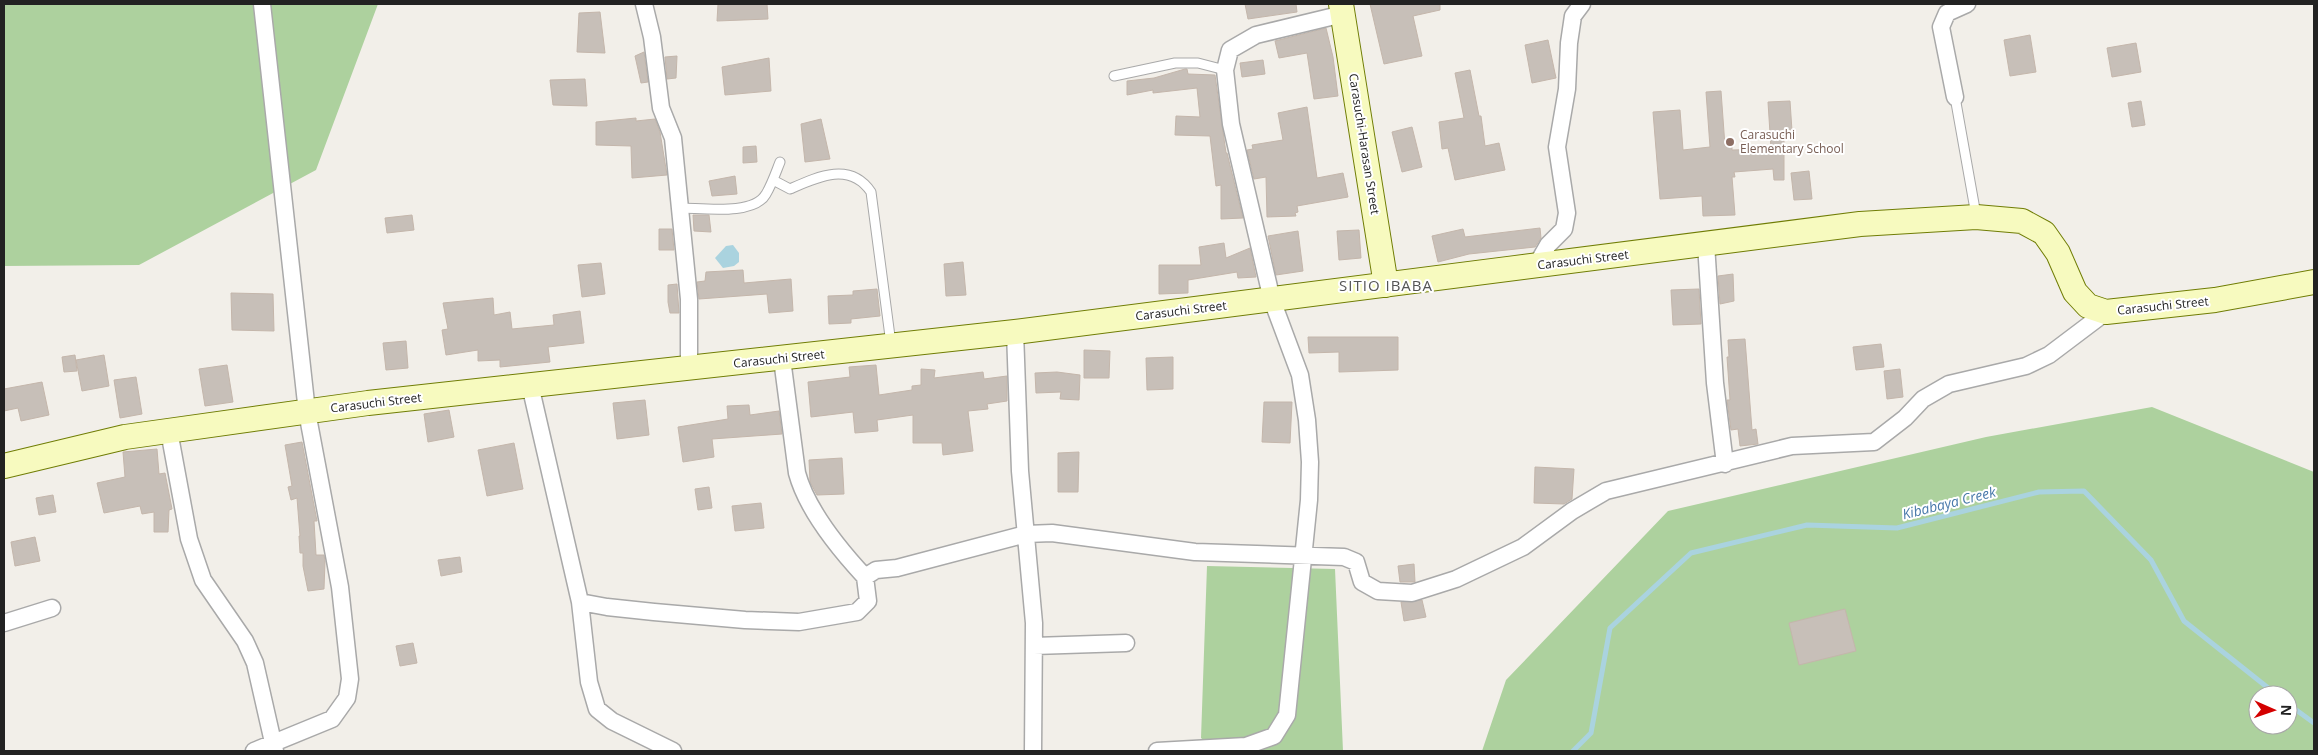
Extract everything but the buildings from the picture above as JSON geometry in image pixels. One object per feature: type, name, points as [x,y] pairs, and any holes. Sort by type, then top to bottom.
[{"type":"street","points":[[254,751],[275,748],[332,719],[347,698],[350,679],[340,588],[307,412],[262,4]]},
{"type":"street","points":[[644,4],[652,37],[661,108],[673,138],[689,299],[689,368]]},
{"type":"street","points":[[1536,266],[1548,245],[1564,229],[1567,213],[1557,147],[1567,89],[1569,43],[1573,16],[1582,4]]},
{"type":"street","points":[[1954,97],[1941,27],[1947,8],[1967,4]]},
{"type":"street","points":[[1158,751],[1246,746],[1274,736],[1287,715],[1305,555],[1310,462],[1307,420],[1300,375],[1272,300],[1231,124],[1225,70],[1230,50],[1256,35],[1342,9]]},
{"type":"street","name":"Carasuchi-Harasan Street","points":[[1342,9],[1386,285]]},
{"type":"street","name":"Carasuchi Street","points":[[4,466],[125,437],[307,412],[530,385],[782,359],[1015,332],[1860,224],[1976,216],[2022,221],[2044,233],[2058,253],[2075,292],[2088,306],[2106,312],[2215,300],[2314,282]]},
{"type":"street","points":[[1706,244],[1715,383],[1725,464]]},
{"type":"street","points":[[865,577],[876,570],[897,568],[1026,534],[1052,533],[1195,552],[1344,557],[1356,562],[1362,582],[1378,590],[1412,593],[1456,579],[1523,547],[1572,511],[1606,491],[1725,464],[1792,446],[1874,442],[1905,418],[1922,399],[1949,384],[2026,366],[2049,355],[2106,312]]},
{"type":"street","points":[[1015,332],[1020,471],[1034,646],[1034,751]]},
{"type":"street","points":[[580,602],[654,612],[746,620],[799,622],[857,612],[868,601],[865,577],[841,551],[802,490],[797,473],[782,359]]},
{"type":"street","points":[[530,385],[580,602],[589,682],[597,709],[612,721],[673,751]]},
{"type":"street","points":[[169,431],[189,539],[203,580],[244,641],[256,663],[275,748]]},
{"type":"street","points":[[4,622],[52,608]]},
{"type":"street","points":[[1034,646],[1126,643]]},
{"type":"lane","points":[[1114,76],[1175,63],[1198,63],[1225,70]]},
{"type":"lane","points":[[1954,97],[1976,216]]},
{"type":"lane","points":[[680,208],[738,208],[749,206],[766,196],[780,162]]},
{"type":"lane","points":[[773,180],[790,188],[823,175],[842,173],[864,182],[871,192],[891,347]]},
{"type":"green space","points":[[4,4],[378,4],[316,170],[139,265],[4,266]]},
{"type":"green space","points":[[2152,407],[2314,472],[2314,751],[1482,751],[1506,680],[1668,511],[1986,437]]},
{"type":"green space","points":[[1207,566],[1335,569],[1343,751],[1216,751],[1201,738]]},
{"type":"water","points":[[733,245],[739,253],[739,262],[734,266],[723,268],[715,258],[726,246]]},
{"type":"waterway","name":"Kibabaya Creek","points":[[1573,751],[1591,733],[1610,628],[1691,553],[1807,525],[1897,528],[2039,492],[2084,491],[2151,560],[2184,621],[2264,685]]},
{"type":"waterway","name":"Kibabaya Creek","points":[[2298,711],[2314,723]]},
{"type":"place","name":"Carasuchi Elementary School","points":[[1730,142]]},
{"type":"district","name":"SITIO IBABA","points":[[1386,286]]}]
